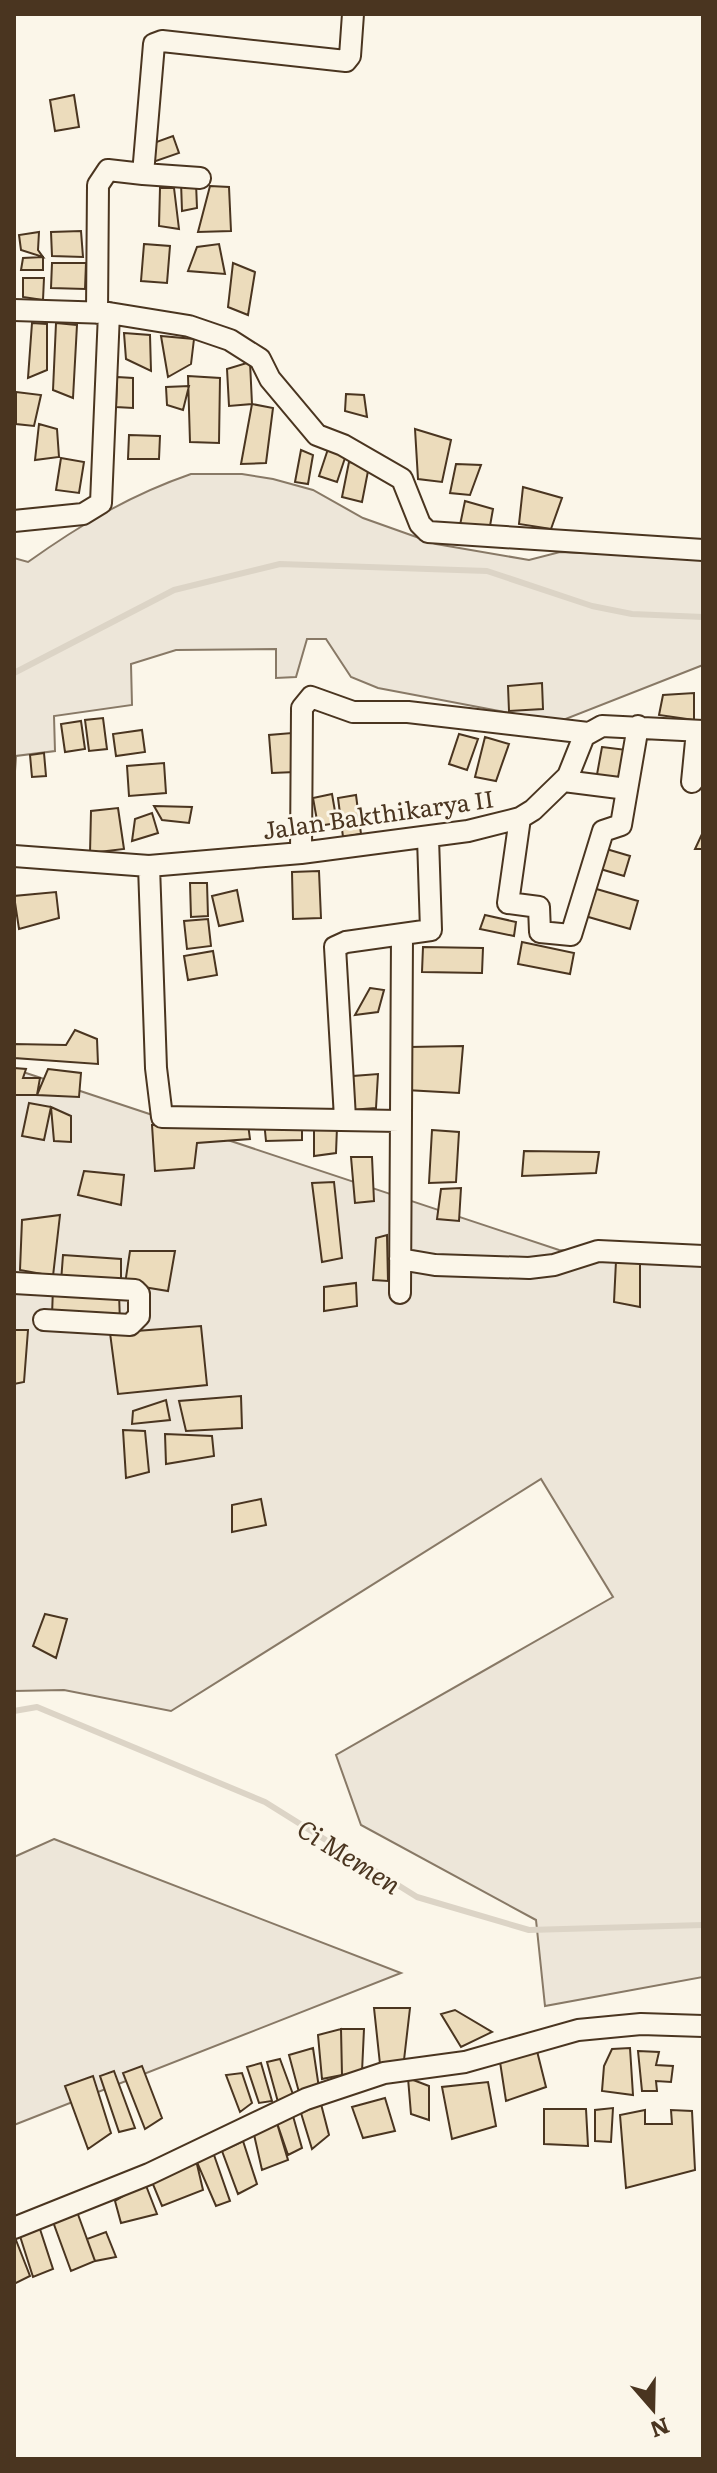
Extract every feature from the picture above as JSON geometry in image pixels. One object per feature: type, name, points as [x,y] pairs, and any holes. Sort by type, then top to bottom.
[{"type":"street","points":[[143,174],[154,44],[158,41],[346,61],[350,56],[353,14]]},
{"type":"street","points":[[14,521],[83,514],[101,503],[103,313],[98,185],[108,170],[200,178]]},
{"type":"street","points":[[14,310],[103,313],[189,326],[250,350],[317,435],[343,445],[402,479],[420,524],[428,532],[703,550]]},
{"type":"street","points":[[301,853],[302,708],[311,697],[353,712],[408,712],[588,733],[607,724],[700,731],[692,782]]},
{"type":"street","points":[[520,818],[508,902],[540,907],[540,932],[571,935],[603,831],[620,827],[638,726]]},
{"type":"street","name":"Jalan Bakthikarya II","points":[[14,856],[149,866],[428,838],[520,818],[564,781],[588,733]]},
{"type":"street","points":[[564,781],[627,789]]},
{"type":"street","points":[[345,1118],[335,947],[346,942],[427,932],[433,926],[428,838]]},
{"type":"street","points":[[149,866],[156,1068],[161,1115],[171,1119],[345,1118],[399,1121]]},
{"type":"street","points":[[400,1293],[399,1121],[404,1047],[402,937]]},
{"type":"street","points":[[400,1259],[435,1265],[529,1268],[554,1265],[598,1251],[703,1256]]},
{"type":"street","points":[[14,1283],[135,1290],[139,1294],[139,1316],[130,1325],[44,1320]]},
{"type":"street","points":[[14,2228],[161,2169],[306,2099],[384,2073],[465,2062],[578,2030],[641,2024],[703,2026]]},
{"type":"shaded area","points":[[191,474],[242,474],[273,479],[313,490],[363,518],[436,544],[529,560],[560,552],[703,558],[703,665],[558,722],[378,688],[351,677],[326,639],[307,639],[296,677],[276,678],[276,649],[176,650],[131,664],[132,705],[54,716],[55,751],[16,756],[14,786],[14,558],[28,562],[106,512],[147,491]]},
{"type":"shaded area","points":[[14,1069],[559,1250],[703,1258],[703,1977],[545,2006],[536,1920],[361,1825],[336,1755],[613,1597],[541,1479],[171,1711],[64,1690],[14,1691]]},
{"type":"shaded area","points":[[54,1839],[401,1973],[14,2125],[14,1857]]},
{"type":"building","points":[[74,95],[79,127],[55,131],[50,100]]},
{"type":"building","points":[[173,136],[179,153],[153,162],[148,145]]},
{"type":"building","points":[[181,182],[196,183],[197,208],[182,211]]},
{"type":"building","points":[[210,186],[229,187],[231,231],[198,232]]},
{"type":"building","points":[[160,188],[174,188],[179,229],[159,226]]},
{"type":"building","points":[[81,231],[83,257],[52,256],[51,232]]},
{"type":"building","points":[[39,232],[38,250],[43,257],[21,250],[19,235]]},
{"type":"building","points":[[144,244],[170,246],[167,283],[141,281]]},
{"type":"building","points":[[219,244],[225,274],[188,271],[197,247]]},
{"type":"building","points":[[43,257],[43,270],[21,270],[23,258]]},
{"type":"building","points":[[52,263],[86,263],[85,289],[51,288]]},
{"type":"building","points":[[233,263],[255,272],[248,315],[228,307]]},
{"type":"building","points":[[23,278],[44,278],[43,300],[23,297]]},
{"type":"building","points":[[32,323],[47,324],[47,370],[28,378]]},
{"type":"building","points":[[56,323],[77,325],[73,398],[53,390]]},
{"type":"building","points":[[124,333],[150,335],[151,371],[126,359]]},
{"type":"building","points":[[161,336],[194,339],[191,364],[168,377]]},
{"type":"building","points":[[250,362],[252,404],[229,406],[227,369]]},
{"type":"building","points":[[188,376],[220,378],[219,443],[190,442]]},
{"type":"building","points":[[117,377],[133,378],[133,408],[116,407]]},
{"type":"building","points":[[189,386],[183,410],[167,405],[166,387]]},
{"type":"building","points":[[16,392],[41,395],[34,426],[16,424]]},
{"type":"building","points":[[346,394],[364,395],[367,417],[345,411]]},
{"type":"building","points":[[252,404],[273,408],[266,463],[241,464]]},
{"type":"building","points":[[39,424],[57,429],[59,457],[35,460]]},
{"type":"building","points":[[415,429],[451,440],[442,482],[418,479]]},
{"type":"building","points":[[129,435],[160,436],[159,459],[128,459]]},
{"type":"building","points":[[329,446],[347,452],[337,482],[319,476]]},
{"type":"building","points":[[301,450],[313,455],[308,484],[295,482]]},
{"type":"building","points":[[61,458],[84,462],[79,493],[56,490]]},
{"type":"building","points":[[349,462],[369,466],[362,502],[342,497]]},
{"type":"building","points":[[456,464],[481,465],[470,495],[450,493]]},
{"type":"building","points":[[523,487],[562,498],[551,529],[519,524]]},
{"type":"building","points":[[465,501],[493,509],[490,526],[460,525]]},
{"type":"building","points":[[542,683],[543,709],[509,711],[508,686]]},
{"type":"building","points":[[694,693],[694,720],[659,715],[663,695]]},
{"type":"building","points":[[103,718],[107,749],[89,751],[85,720]]},
{"type":"building","points":[[81,721],[85,749],[65,752],[61,724]]},
{"type":"building","points":[[142,730],[145,752],[116,756],[113,734]]},
{"type":"building","points":[[292,733],[295,772],[272,773],[269,735]]},
{"type":"building","points":[[459,734],[478,739],[467,770],[449,764]]},
{"type":"building","points":[[485,737],[509,744],[496,781],[475,777]]},
{"type":"building","points":[[602,747],[627,750],[622,784],[596,780]]},
{"type":"building","points":[[44,753],[46,776],[32,777],[30,755]]},
{"type":"building","points":[[164,763],[166,793],[129,796],[127,766]]},
{"type":"building","points":[[332,794],[337,823],[318,826],[313,798]]},
{"type":"building","points":[[356,795],[361,834],[343,837],[338,798]]},
{"type":"building","points":[[154,806],[192,807],[189,823],[162,820]]},
{"type":"building","points":[[118,808],[124,849],[90,853],[91,811]]},
{"type":"building","points":[[152,813],[158,833],[132,841],[135,819]]},
{"type":"building","points":[[703,832],[703,849],[695,849]]},
{"type":"building","points":[[603,848],[630,856],[624,876],[597,868]]},
{"type":"building","points":[[319,871],[321,918],[293,919],[292,872]]},
{"type":"building","points":[[190,883],[207,883],[208,916],[191,917]]},
{"type":"building","points":[[593,888],[638,901],[630,929],[585,916]]},
{"type":"building","points":[[237,890],[243,921],[219,926],[212,896]]},
{"type":"building","points":[[56,892],[59,918],[19,929],[14,896]]},
{"type":"building","points":[[485,915],[516,922],[514,936],[480,929]]},
{"type":"building","points":[[208,919],[211,946],[187,949],[184,921]]},
{"type":"building","points":[[522,942],[574,953],[570,974],[518,964]]},
{"type":"building","points":[[423,947],[483,948],[482,973],[422,972]]},
{"type":"building","points":[[213,951],[217,975],[188,980],[184,956]]},
{"type":"building","points":[[370,988],[384,990],[378,1012],[355,1015]]},
{"type":"building","points":[[75,1030],[97,1039],[98,1064],[14,1058],[14,1044],[66,1045]]},
{"type":"building","points":[[463,1046],[459,1093],[406,1090],[409,1047]]},
{"type":"building","points":[[14,1068],[26,1069],[23,1078],[40,1078],[37,1095],[14,1095]]},
{"type":"building","points":[[48,1069],[81,1073],[79,1097],[37,1095]]},
{"type":"building","points":[[378,1074],[376,1108],[350,1110],[353,1076]]},
{"type":"building","points":[[29,1103],[51,1107],[44,1140],[22,1136]]},
{"type":"building","points":[[51,1107],[71,1116],[71,1142],[54,1141]]},
{"type":"building","points":[[264,1121],[302,1123],[302,1140],[266,1141]]},
{"type":"building","points":[[248,1124],[250,1139],[197,1143],[194,1168],[155,1171],[152,1125]]},
{"type":"building","points":[[314,1127],[337,1127],[336,1153],[314,1156]]},
{"type":"building","points":[[432,1130],[459,1132],[456,1182],[429,1183]]},
{"type":"building","points":[[524,1151],[599,1152],[596,1173],[522,1176]]},
{"type":"building","points":[[351,1157],[372,1157],[374,1201],[355,1203]]},
{"type":"building","points":[[84,1171],[124,1175],[121,1205],[78,1195]]},
{"type":"building","points":[[334,1182],[342,1258],[322,1262],[312,1183]]},
{"type":"building","points":[[461,1188],[459,1221],[437,1219],[441,1189]]},
{"type":"building","points":[[60,1215],[53,1276],[20,1270],[22,1220]]},
{"type":"building","points":[[387,1235],[388,1281],[373,1280],[376,1238]]},
{"type":"building","points":[[130,1251],[175,1251],[168,1291],[125,1284]]},
{"type":"building","points":[[63,1255],[121,1259],[121,1288],[61,1282]]},
{"type":"building","points":[[616,1261],[640,1263],[640,1307],[614,1302]]},
{"type":"building","points":[[356,1283],[357,1306],[324,1311],[324,1287]]},
{"type":"building","points":[[53,1287],[119,1293],[120,1323],[52,1316]]},
{"type":"building","points":[[201,1326],[207,1385],[118,1394],[110,1333]]},
{"type":"building","points":[[14,1330],[28,1330],[24,1382],[14,1384]]},
{"type":"building","points":[[241,1396],[242,1428],[186,1431],[179,1401]]},
{"type":"building","points":[[166,1400],[170,1420],[132,1424],[133,1411]]},
{"type":"building","points":[[123,1430],[145,1431],[149,1472],[126,1478]]},
{"type":"building","points":[[165,1434],[212,1436],[214,1456],[166,1464]]},
{"type":"building","points":[[261,1499],[266,1525],[232,1532],[232,1505]]},
{"type":"building","points":[[45,1614],[67,1619],[56,1658],[33,1646]]},
{"type":"building","points":[[374,2008],[410,2008],[404,2060],[380,2064]]},
{"type":"building","points":[[455,2010],[492,2032],[461,2047],[441,2014]]},
{"type":"building","points":[[341,2029],[364,2029],[362,2072],[342,2075]]},
{"type":"building","points":[[341,2029],[342,2075],[322,2079],[318,2035]]},
{"type":"building","points":[[313,2048],[319,2088],[300,2096],[289,2055]]},
{"type":"building","points":[[630,2048],[633,2095],[602,2091],[604,2066],[612,2049]]},
{"type":"building","points":[[537,2051],[546,2087],[506,2101],[500,2062]]},
{"type":"building","points":[[638,2051],[659,2052],[656,2065],[673,2066],[671,2082],[656,2081],[657,2091],[642,2091]]},
{"type":"building","points":[[280,2059],[294,2097],[278,2102],[267,2062]]},
{"type":"building","points":[[261,2063],[272,2101],[259,2103],[247,2067]]},
{"type":"building","points":[[142,2066],[162,2118],[145,2129],[123,2073]]},
{"type":"building","points":[[114,2071],[135,2128],[119,2132],[100,2076]]},
{"type":"building","points":[[242,2073],[252,2103],[240,2112],[226,2075]]},
{"type":"building","points":[[93,2076],[111,2133],[88,2149],[65,2086]]},
{"type":"building","points":[[408,2078],[429,2086],[429,2120],[411,2114]]},
{"type":"building","points":[[488,2082],[496,2126],[452,2139],[442,2087]]},
{"type":"building","points":[[385,2098],[395,2131],[363,2138],[352,2107]]},
{"type":"building","points":[[321,2104],[329,2135],[312,2149],[301,2113]]},
{"type":"building","points":[[613,2108],[611,2142],[595,2141],[595,2110]]},
{"type":"building","points":[[544,2109],[586,2109],[588,2146],[544,2144]]},
{"type":"building","points":[[645,2110],[645,2124],[672,2124],[671,2110],[692,2111],[695,2170],[626,2188],[620,2115]]},
{"type":"building","points":[[293,2116],[302,2148],[288,2155],[276,2120]]},
{"type":"building","points":[[276,2120],[288,2160],[262,2170],[253,2130]]},
{"type":"building","points":[[243,2141],[257,2184],[238,2194],[222,2151]]},
{"type":"building","points":[[214,2155],[230,2201],[216,2206],[196,2160]]},
{"type":"building","points":[[196,2160],[203,2190],[162,2206],[152,2182]]},
{"type":"building","points":[[145,2183],[157,2214],[121,2223],[115,2201]]},
{"type":"building","points":[[76,2209],[95,2261],[71,2271],[52,2219]]},
{"type":"building","points":[[38,2223],[53,2269],[33,2277],[19,2233]]},
{"type":"building","points":[[106,2232],[116,2257],[95,2261],[87,2239]]},
{"type":"building","points":[[14,2235],[30,2276],[14,2284]]},
{"type":"waterway","points":[[14,673],[174,590],[280,564],[487,571],[592,606],[632,614],[703,617]]},
{"type":"waterway","name":"Ci Memen","points":[[14,1711],[37,1707],[265,1802],[417,1897],[529,1930],[703,1925]]}]
